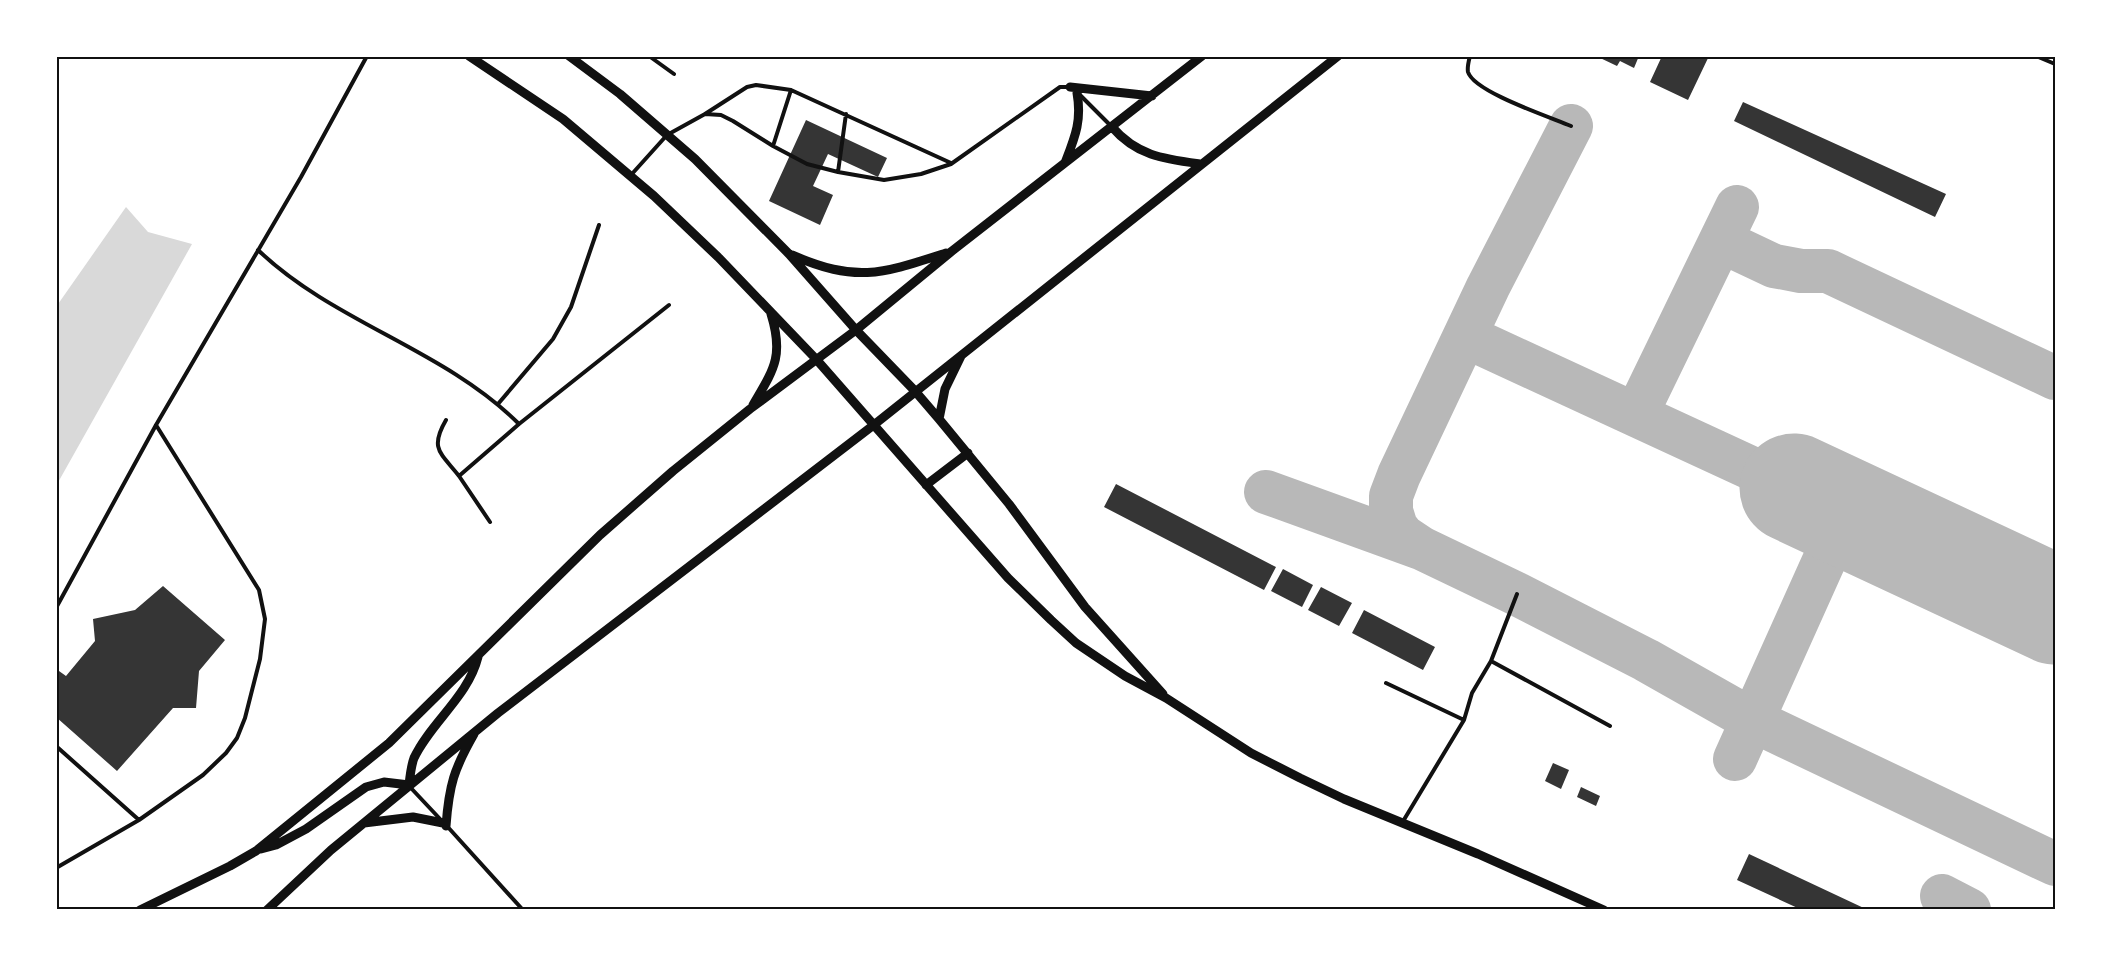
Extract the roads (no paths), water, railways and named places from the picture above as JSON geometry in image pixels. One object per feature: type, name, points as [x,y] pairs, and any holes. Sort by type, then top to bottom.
[{"type":"street","points":[[469,56],[563,119],[631,175],[718,258],[816,359],[875,424],[1008,578],[1076,643],[1131,680],[1166,698],[1251,753],[1344,799],[1478,854],[1604,910]]},
{"type":"street","points":[[569,56],[620,94],[695,159],[789,254],[856,330],[915,391],[968,453],[1010,504],[1085,607],[1166,698]]},
{"type":"street","points":[[140,910],[230,866],[256,851],[390,743],[600,535],[673,472],[750,409],[856,330],[952,251],[1202,56]]},
{"type":"street","points":[[267,910],[363,823],[477,729],[875,424],[1338,56]]},
{"type":"street","points":[[1070,86],[1152,96]]},
{"type":"street","points":[[1065,163],[1079,121],[1078,93]]},
{"type":"street","points":[[1112,127],[1121,137],[1141,152],[1170,160],[1201,164]]},
{"type":"street","points":[[789,254],[825,268],[846,273],[866,273],[890,270],[952,251]]},
{"type":"street","points":[[750,409],[768,379],[777,355],[775,329],[770,311]]},
{"type":"street","points":[[939,419],[945,389],[962,354]]},
{"type":"street","points":[[926,485],[968,453]]},
{"type":"street","points":[[409,785],[414,759],[436,723],[469,680],[479,655]]},
{"type":"street","points":[[363,823],[413,817],[445,824],[451,783],[457,766],[477,729]]},
{"type":"street","points":[[256,851],[287,840],[366,787],[384,782],[409,785]]},
{"type":"lane","points":[[56,608],[156,425],[258,250],[367,56]]},
{"type":"lane","points":[[649,56],[674,74]]},
{"type":"lane","points":[[1470,56],[1468,72],[1488,92],[1571,126]]},
{"type":"lane","points":[[2036,56],[2055,64]]},
{"type":"lane","points":[[631,175],[667,135],[747,88],[756,85],[791,90],[951,164]]},
{"type":"lane","points":[[705,114],[720,115],[727,118],[807,164],[838,172],[884,180],[921,174],[951,164],[1060,87],[1070,86],[1112,127]]},
{"type":"lane","points":[[773,146],[791,90]]},
{"type":"lane","points":[[838,172],[846,114]]},
{"type":"lane","points":[[498,404],[554,339],[571,307],[599,225]]},
{"type":"lane","points":[[258,250],[302,288],[408,346],[498,404],[519,424]]},
{"type":"lane","points":[[459,476],[519,424],[669,305]]},
{"type":"lane","points":[[446,420],[438,435],[437,444],[440,452],[459,476],[490,522]]},
{"type":"lane","points":[[56,868],[139,820],[203,775],[226,753],[237,738],[245,718],[260,659],[265,619],[259,590],[156,425]]},
{"type":"lane","points":[[1402,823],[1464,720],[1472,693],[1491,660],[1517,594]]},
{"type":"lane","points":[[1491,660],[1610,726]]},
{"type":"lane","points":[[1386,683],[1464,720]]},
{"type":"lane","points":[[56,746],[139,820]]},
{"type":"lane","points":[[409,785],[523,910]]},
{"type":"lane","points":[[432,910],[444,910]]}]
